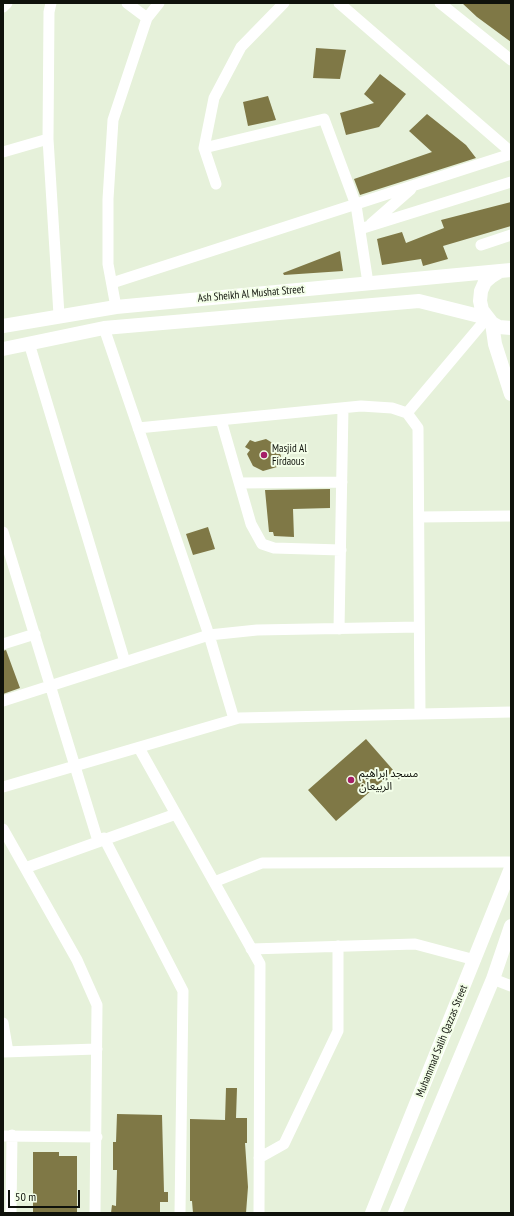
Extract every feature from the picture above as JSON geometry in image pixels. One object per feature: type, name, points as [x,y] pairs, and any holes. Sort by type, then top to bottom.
[{"type":"street","points":[[3,7],[7,3]]},
{"type":"street","points":[[51,3],[49,12],[48,139],[59,315]]},
{"type":"street","points":[[127,3],[146,18]]},
{"type":"street","points":[[116,307],[108,264],[108,206],[113,120],[146,18],[159,3]]},
{"type":"street","points":[[216,184],[204,148],[214,98],[241,47],[284,3]]},
{"type":"street","points":[[339,3],[511,154]]},
{"type":"street","points":[[440,3],[511,60]]},
{"type":"street","points":[[204,148],[324,119],[364,228],[368,283]]},
{"type":"street","points":[[3,152],[48,139]]},
{"type":"street","points":[[112,283],[511,154]]},
{"type":"street","points":[[364,228],[511,182]]},
{"type":"street","points":[[364,228],[414,186]]},
{"type":"street","points":[[481,245],[511,235]]},
{"type":"street","points":[[508,270],[492,276],[485,282],[481,291],[481,305],[489,320],[511,394]]},
{"type":"street","name":"Ash Sheikh Al Mushat Street","points":[[3,326],[59,315],[116,307],[508,270]]},
{"type":"street","name":"Ash Sheikh Al Mushat Street","points":[[3,349],[104,328],[420,301],[489,320],[499,327],[511,328]]},
{"type":"street","points":[[407,413],[489,320]]},
{"type":"street","points":[[104,328],[209,635],[234,719]]},
{"type":"street","points":[[29,343],[125,662]]},
{"type":"street","points":[[138,428],[361,406],[392,408],[407,413],[418,428],[420,714]]},
{"type":"street","points":[[339,629],[342,408]]},
{"type":"street","points":[[221,420],[251,524],[262,544],[274,548],[341,550]]},
{"type":"street","points":[[240,483],[342,482]]},
{"type":"street","points":[[419,518],[511,516]]},
{"type":"street","points":[[3,532],[75,766],[101,840],[184,991],[180,1213]]},
{"type":"street","points":[[3,701],[209,635],[257,630],[420,627]]},
{"type":"street","points":[[3,644],[35,634]]},
{"type":"street","points":[[3,787],[240,718],[511,712]]},
{"type":"street","points":[[139,748],[260,964],[259,1213]]},
{"type":"street","points":[[25,868],[176,814]]},
{"type":"street","points":[[3,829],[77,960],[97,1005],[97,1137],[95,1213]]},
{"type":"street","points":[[214,882],[262,862],[511,862]]},
{"type":"street","name":"Muhammad Salih Qazzas Street","points":[[372,1213],[511,868]]},
{"type":"street","name":"Muhammad Salih Qazzas Street","points":[[395,1213],[493,979],[511,926]]},
{"type":"street","points":[[251,949],[415,944],[475,960]]},
{"type":"street","points":[[259,1158],[284,1144],[338,1031],[338,946]]},
{"type":"street","points":[[493,979],[511,986]]},
{"type":"street","points":[[3,1022],[6,1052],[97,1050]]},
{"type":"street","points":[[11,1213],[8,1136],[97,1137]]},
{"type":"building","points":[[462,3],[511,3],[511,42],[477,17]]},
{"type":"building","points":[[316,48],[346,50],[340,79],[313,78]]},
{"type":"building","points":[[380,74],[406,94],[379,127],[346,135],[340,113],[374,103],[364,94]]},
{"type":"building","points":[[268,96],[276,120],[248,126],[243,102]]},
{"type":"building","points":[[427,114],[466,145],[476,158],[360,195],[354,179],[432,152],[409,131]]},
{"type":"building","points":[[511,202],[511,226],[443,246],[448,259],[423,266],[421,259],[382,265],[377,239],[402,232],[406,243],[444,228],[441,220]]},
{"type":"building","points":[[340,251],[343,271],[284,275],[283,273]]},
{"type":"building","name":"Masjid Al Firdaous","points":[[266,439],[276,445],[281,456],[277,467],[263,471],[253,466],[247,454],[250,450],[245,447],[250,440],[255,442]]},
{"type":"building","points":[[330,489],[330,508],[293,509],[294,537],[274,536],[273,532],[269,532],[265,490]]},
{"type":"building","points":[[208,527],[215,549],[193,555],[186,534]]},
{"type":"building","points":[[6,650],[20,688],[3,694],[3,651]]},
{"type":"building","name":"مسجد إبراهيم الربيعان","points":[[366,739],[394,771],[336,821],[308,790]]},
{"type":"building","points":[[226,1088],[237,1088],[236,1118],[247,1118],[247,1143],[245,1143],[248,1187],[246,1213],[193,1213],[192,1201],[190,1201],[190,1119],[225,1120]]},
{"type":"building","points":[[117,1114],[162,1115],[164,1192],[168,1192],[168,1202],[160,1202],[160,1213],[111,1213],[112,1205],[116,1206],[117,1170],[113,1170],[113,1142],[116,1142]]},
{"type":"building","points":[[33,1152],[59,1152],[59,1156],[77,1156],[77,1213],[33,1213]]},
{"type":"place","name":"Masjid Al Firdaous","points":[[264,455]]},
{"type":"place","name":"مسجد إبراهيم الربيعان","points":[[351,780]]}]
